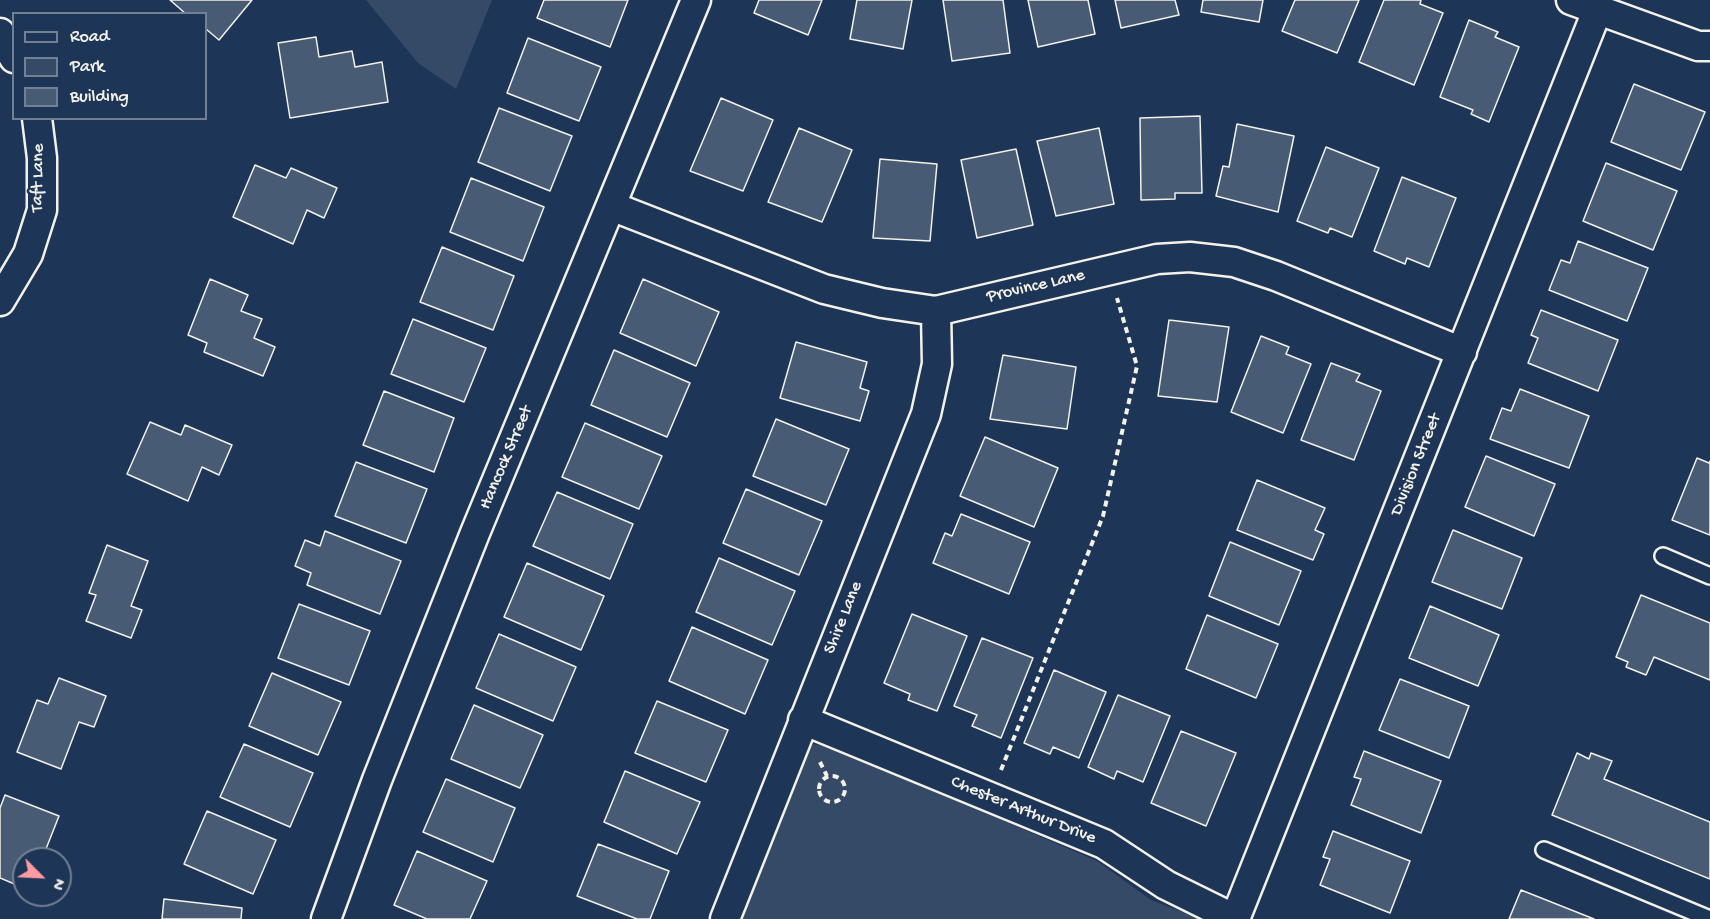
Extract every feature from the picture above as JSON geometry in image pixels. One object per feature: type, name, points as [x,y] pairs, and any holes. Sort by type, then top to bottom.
[{"type":"street","name":"Hancock Street","points":[[326,919],[377,780],[471,544],[696,0]]},
{"type":"street","points":[[1571,0],[1698,46],[1710,46]]},
{"type":"street","name":"Division Street","points":[[1235,919],[1597,11]]},
{"type":"street","points":[[0,33],[12,54]]},
{"type":"street","name":"Taft Lane","points":[[0,301],[28,254],[42,210],[42,158],[37,120]]},
{"type":"street","name":"Province Lane","points":[[611,206],[824,289],[882,303],[936,311],[1157,259],[1190,257],[1234,262],[1276,276],[1462,352]]},
{"type":"street","name":"Shire Lane","points":[[725,919],[926,414],[937,364],[936,311]]},
{"type":"street","name":"Chester Arthur Drive","points":[[803,720],[1104,844],[1166,885],[1235,919]]},
{"type":"lane","points":[[1663,556],[1710,576]]},
{"type":"lane","points":[[1544,850],[1710,919]]},
{"type":"path","points":[[1001,770],[1103,516],[1137,366],[1117,298]]},
{"type":"path","points":[[820,762],[826,776]]},
{"type":"path","points":[[826,776],[838,777],[844,783],[845,792],[837,801],[825,801],[819,795],[820,782],[826,776]]},
{"type":"green space","points":[[366,0],[492,0],[456,89],[418,63]]},
{"type":"green space","points":[[813,744],[832,747],[1097,861],[1151,900],[1201,919],[739,919],[802,762]]},
{"type":"building","points":[[170,0],[252,0],[219,40],[207,30],[207,12],[184,12]]},
{"type":"building","points":[[544,0],[628,0],[610,47],[537,18]]},
{"type":"building","points":[[759,0],[822,0],[808,35],[754,13]]},
{"type":"building","points":[[857,0],[912,0],[903,49],[850,39]]},
{"type":"building","points":[[943,0],[1003,0],[1010,53],[952,61]]},
{"type":"building","points":[[1028,0],[1088,0],[1095,34],[1038,47]]},
{"type":"building","points":[[1115,0],[1175,0],[1179,15],[1121,28]]},
{"type":"building","points":[[1203,0],[1263,0],[1259,22],[1201,12]]},
{"type":"building","points":[[1295,0],[1359,0],[1337,53],[1282,31]]},
{"type":"building","points":[[1384,0],[1421,0],[1420,4],[1443,13],[1414,85],[1359,62]]},
{"type":"building","points":[[1469,20],[1498,32],[1495,37],[1519,47],[1489,122],[1471,114],[1473,110],[1440,97]]},
{"type":"building","points":[[316,37],[319,57],[352,51],[355,67],[382,62],[388,102],[290,118],[278,43]]},
{"type":"building","points":[[528,38],[601,67],[579,121],[507,93]]},
{"type":"building","points":[[1634,84],[1705,112],[1681,170],[1611,142]]},
{"type":"building","points":[[721,98],[773,120],[743,191],[690,171]]},
{"type":"building","points":[[499,108],[572,136],[550,191],[478,162]]},
{"type":"building","points":[[1200,116],[1202,193],[1175,193],[1175,199],[1141,200],[1140,118]]},
{"type":"building","points":[[1237,124],[1294,136],[1278,212],[1216,196],[1223,166],[1229,167]]},
{"type":"building","points":[[799,128],[852,150],[822,222],[768,202]]},
{"type":"building","points":[[1099,128],[1114,204],[1056,216],[1037,141]]},
{"type":"building","points":[[1326,147],[1379,168],[1352,237],[1330,228],[1328,233],[1297,221]]},
{"type":"building","points":[[1016,149],[1033,225],[977,238],[961,160]]},
{"type":"building","points":[[880,159],[937,164],[930,241],[873,238]]},
{"type":"building","points":[[1606,163],[1677,191],[1653,250],[1583,221]]},
{"type":"building","points":[[255,165],[286,178],[291,168],[337,188],[324,218],[307,210],[293,244],[233,217]]},
{"type":"building","points":[[1402,177],[1456,198],[1429,267],[1407,258],[1405,264],[1374,251]]},
{"type":"building","points":[[471,178],[544,207],[523,261],[450,232]]},
{"type":"building","points":[[1578,241],[1648,268],[1627,321],[1549,290],[1561,260],[1570,263]]},
{"type":"building","points":[[442,247],[514,276],[493,330],[420,302]]},
{"type":"building","points":[[210,279],[248,295],[241,311],[262,319],[254,338],[275,347],[263,376],[204,352],[207,343],[188,335]]},
{"type":"building","points":[[643,279],[719,312],[696,366],[620,333]]},
{"type":"building","points":[[1541,310],[1618,340],[1598,391],[1528,363],[1538,338],[1531,335]]},
{"type":"building","points":[[413,319],[486,348],[464,402],[391,374]]},
{"type":"building","points":[[1169,320],[1229,327],[1217,402],[1158,396]]},
{"type":"building","points":[[1261,336],[1289,347],[1286,354],[1311,364],[1283,433],[1231,412]]},
{"type":"building","points":[[796,342],[867,362],[860,388],[869,391],[860,421],[780,398]]},
{"type":"building","points":[[614,350],[690,383],[667,437],[591,405]]},
{"type":"building","points":[[1003,355],[1076,367],[1067,429],[990,419]]},
{"type":"building","points":[[1331,363],[1360,374],[1356,381],[1381,391],[1354,460],[1301,440]]},
{"type":"building","points":[[1520,389],[1589,416],[1569,468],[1490,439],[1502,408],[1511,411]]},
{"type":"building","points":[[384,391],[454,418],[434,472],[363,445]]},
{"type":"building","points":[[776,419],[849,449],[826,505],[753,476]]},
{"type":"building","points":[[150,422],[181,435],[185,425],[232,445],[219,475],[202,467],[188,501],[127,474]]},
{"type":"building","points":[[585,423],[662,456],[639,509],[562,477]]},
{"type":"building","points":[[985,437],[1058,468],[1034,527],[960,496]]},
{"type":"building","points":[[1486,456],[1555,484],[1534,536],[1465,507]]},
{"type":"building","points":[[1697,458],[1709,463],[1710,461],[1710,535],[1672,520]]},
{"type":"building","points":[[356,462],[427,489],[406,543],[335,516]]},
{"type":"building","points":[[1257,480],[1325,508],[1315,530],[1324,534],[1313,560],[1237,530]]},
{"type":"building","points":[[746,489],[822,521],[799,575],[723,543]]},
{"type":"building","points":[[557,492],[633,524],[610,579],[533,546]]},
{"type":"building","points":[[961,514],[1030,542],[1009,594],[933,563],[945,533],[952,536]]},
{"type":"building","points":[[1453,530],[1522,558],[1502,609],[1432,582]]},
{"type":"building","points":[[325,531],[401,561],[380,614],[307,585],[311,573],[295,566],[305,540],[320,546]]},
{"type":"building","points":[[1230,542],[1301,571],[1279,625],[1209,596]]},
{"type":"building","points":[[107,545],[148,561],[131,606],[142,610],[131,638],[86,621],[96,595],[89,593]]},
{"type":"building","points":[[719,558],[795,591],[772,645],[696,612]]},
{"type":"building","points":[[527,563],[604,596],[581,650],[504,617]]},
{"type":"building","points":[[1641,595],[1710,623],[1710,680],[1654,657],[1646,675],[1626,667],[1628,662],[1616,657]]},
{"type":"building","points":[[299,604],[370,631],[349,685],[278,658]]},
{"type":"building","points":[[1430,606],[1499,635],[1478,686],[1409,658]]},
{"type":"building","points":[[912,614],[967,636],[937,711],[908,700],[910,694],[884,683]]},
{"type":"building","points":[[1207,615],[1278,644],[1256,698],[1186,669]]},
{"type":"building","points":[[692,627],[768,660],[745,714],[669,681]]},
{"type":"building","points":[[499,634],[576,667],[553,721],[476,688]]},
{"type":"building","points":[[982,638],[1033,658],[1001,738],[972,726],[977,715],[954,706]]},
{"type":"building","points":[[1054,670],[1106,692],[1079,758],[1053,747],[1050,754],[1024,743]]},
{"type":"building","points":[[272,673],[341,702],[318,755],[249,726]]},
{"type":"building","points":[[59,678],[106,696],[94,727],[79,722],[61,769],[17,752],[37,700],[48,704]]},
{"type":"building","points":[[1400,679],[1469,706],[1449,758],[1379,730]]},
{"type":"building","points":[[1118,695],[1170,716],[1143,782],[1117,771],[1114,779],[1088,767]]},
{"type":"building","points":[[657,701],[728,730],[706,782],[635,753]]},
{"type":"building","points":[[474,705],[543,735],[520,788],[451,759]]},
{"type":"building","points":[[1181,731],[1236,753],[1206,826],[1151,803]]},
{"type":"building","points":[[244,744],[313,773],[290,827],[220,797]]},
{"type":"building","points":[[1364,751],[1441,781],[1421,833],[1351,805],[1361,779],[1354,777]]},
{"type":"building","points":[[1577,753],[1589,759],[1591,753],[1612,761],[1604,779],[1710,822],[1710,879],[1552,815]]},
{"type":"building","points":[[625,771],[700,802],[677,854],[604,822]]},
{"type":"building","points":[[446,779],[515,808],[493,862],[423,832]]},
{"type":"building","points":[[5,795],[59,816],[47,847],[12,847],[12,883],[0,878],[0,808]]},
{"type":"building","points":[[207,811],[276,840],[253,894],[184,864]]},
{"type":"building","points":[[1333,831],[1410,861],[1390,913],[1320,885],[1330,859],[1323,857]]},
{"type":"building","points":[[598,844],[669,871],[650,919],[637,919],[577,896]]},
{"type":"building","points":[[417,851],[487,881],[470,919],[427,919],[394,905]]},
{"type":"building","points":[[1521,890],[1594,919],[1509,919]]},
{"type":"building","points":[[164,899],[242,908],[241,919],[162,919]]}]
